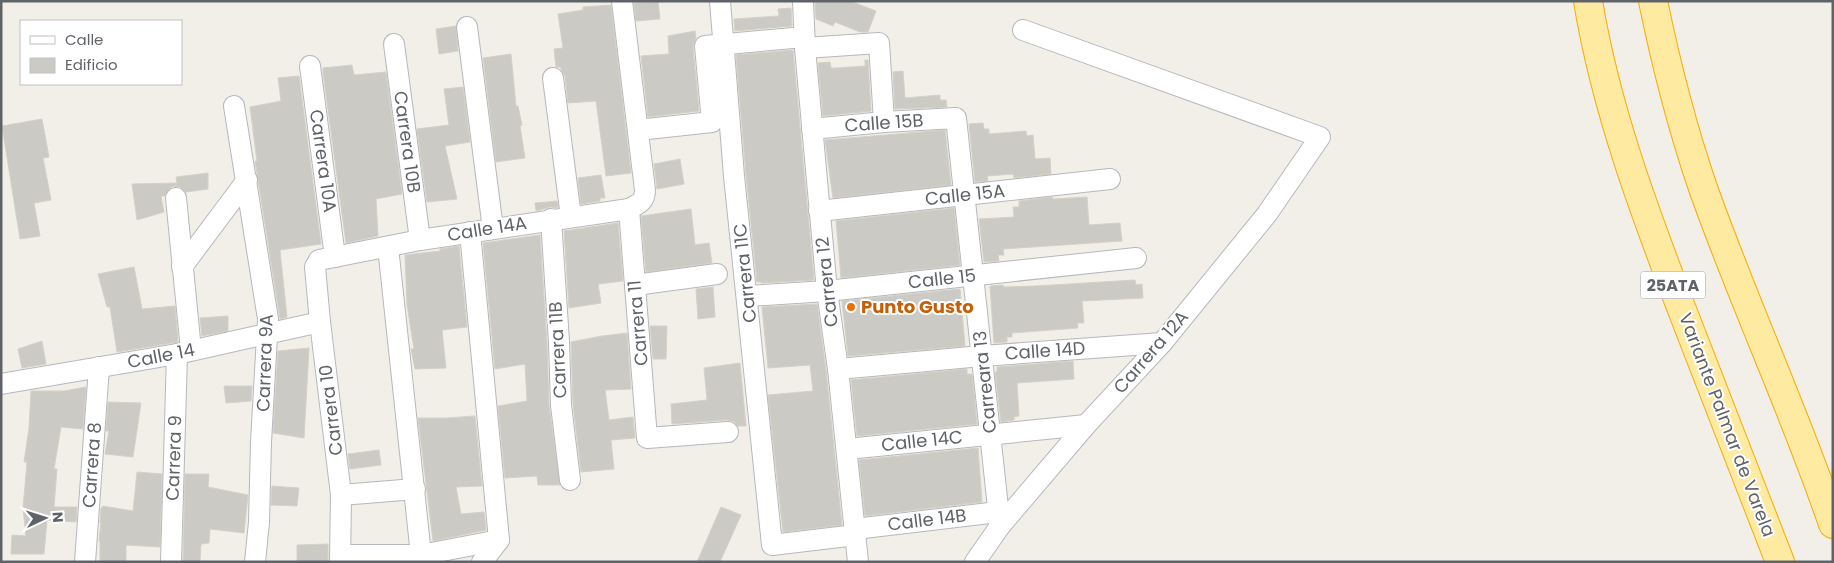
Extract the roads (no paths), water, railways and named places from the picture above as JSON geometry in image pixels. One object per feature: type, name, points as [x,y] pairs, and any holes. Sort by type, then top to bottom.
[{"type":"highway","name":"Variante Palmar de Varela","points":[[1588,1],[1604,74],[1624,147],[1648,220],[1780,562]]},
{"type":"highway","points":[[1653,1],[1681,119],[1703,188],[1833,524]]},
{"type":"street","points":[[622,1],[645,190],[645,197],[642,202],[629,209]]},
{"type":"street","name":"Carrera 11C","points":[[720,1],[734,176],[748,296],[772,545]]},
{"type":"street","name":"Carrera 12","points":[[803,1],[819,211],[847,449],[858,562]]},
{"type":"street","points":[[467,27],[492,229]]},
{"type":"street","name":"Carrera 12A","points":[[975,562],[999,519],[1162,343],[1267,214],[1320,137],[1023,30]]},
{"type":"street","points":[[638,130],[712,122],[705,46],[723,44],[879,43],[884,122]]},
{"type":"street","name":"Carrera 10B","points":[[394,44],[420,240]]},
{"type":"street","name":"Carrera 10A","points":[[310,66],[327,258]]},
{"type":"street","points":[[553,78],[571,217]]},
{"type":"street","name":"Carrera 9A","points":[[234,106],[268,310],[256,562]]},
{"type":"street","name":"Calle 15B","points":[[812,129],[956,118]]},
{"type":"street","name":"Carreara 13","points":[[956,118],[999,519]]},
{"type":"street","name":"Calle 15A","points":[[819,211],[1110,179]]},
{"type":"street","points":[[182,267],[247,180]]},
{"type":"street","name":"Carrera 9","points":[[171,562],[184,352],[182,267],[176,198]]},
{"type":"street","name":"Calle 14A","points":[[327,258],[420,240],[551,219],[629,209]]},
{"type":"street","name":"Carrera 11","points":[[629,209],[647,438],[728,432]]},
{"type":"street","name":"Carrera 11B","points":[[551,219],[561,405],[570,480]]},
{"type":"street","points":[[470,232],[499,540],[482,562]]},
{"type":"street","points":[[388,247],[420,555]]},
{"type":"street","name":"Carrera 10","points":[[327,258],[315,267],[314,276],[341,495],[341,559]]},
{"type":"street","name":"Calle 15","points":[[748,296],[827,291],[1136,258]]},
{"type":"street","points":[[636,285],[717,274]]},
{"type":"street","name":"Calle 14","points":[[1,384],[184,352],[320,322]]},
{"type":"street","name":"Calle 14D","points":[[838,369],[1162,343]]},
{"type":"street","name":"Carrera 8","points":[[85,562],[99,367]]},
{"type":"street","name":"Calle 14C","points":[[847,449],[1086,425]]},
{"type":"street","points":[[341,495],[414,489]]},
{"type":"street","name":"Calle 14B","points":[[772,545],[856,532],[999,519]]},
{"type":"street","points":[[341,559],[420,555],[499,540]]},
{"type":"place","name":"Punto Gusto","points":[[851,307]]}]
